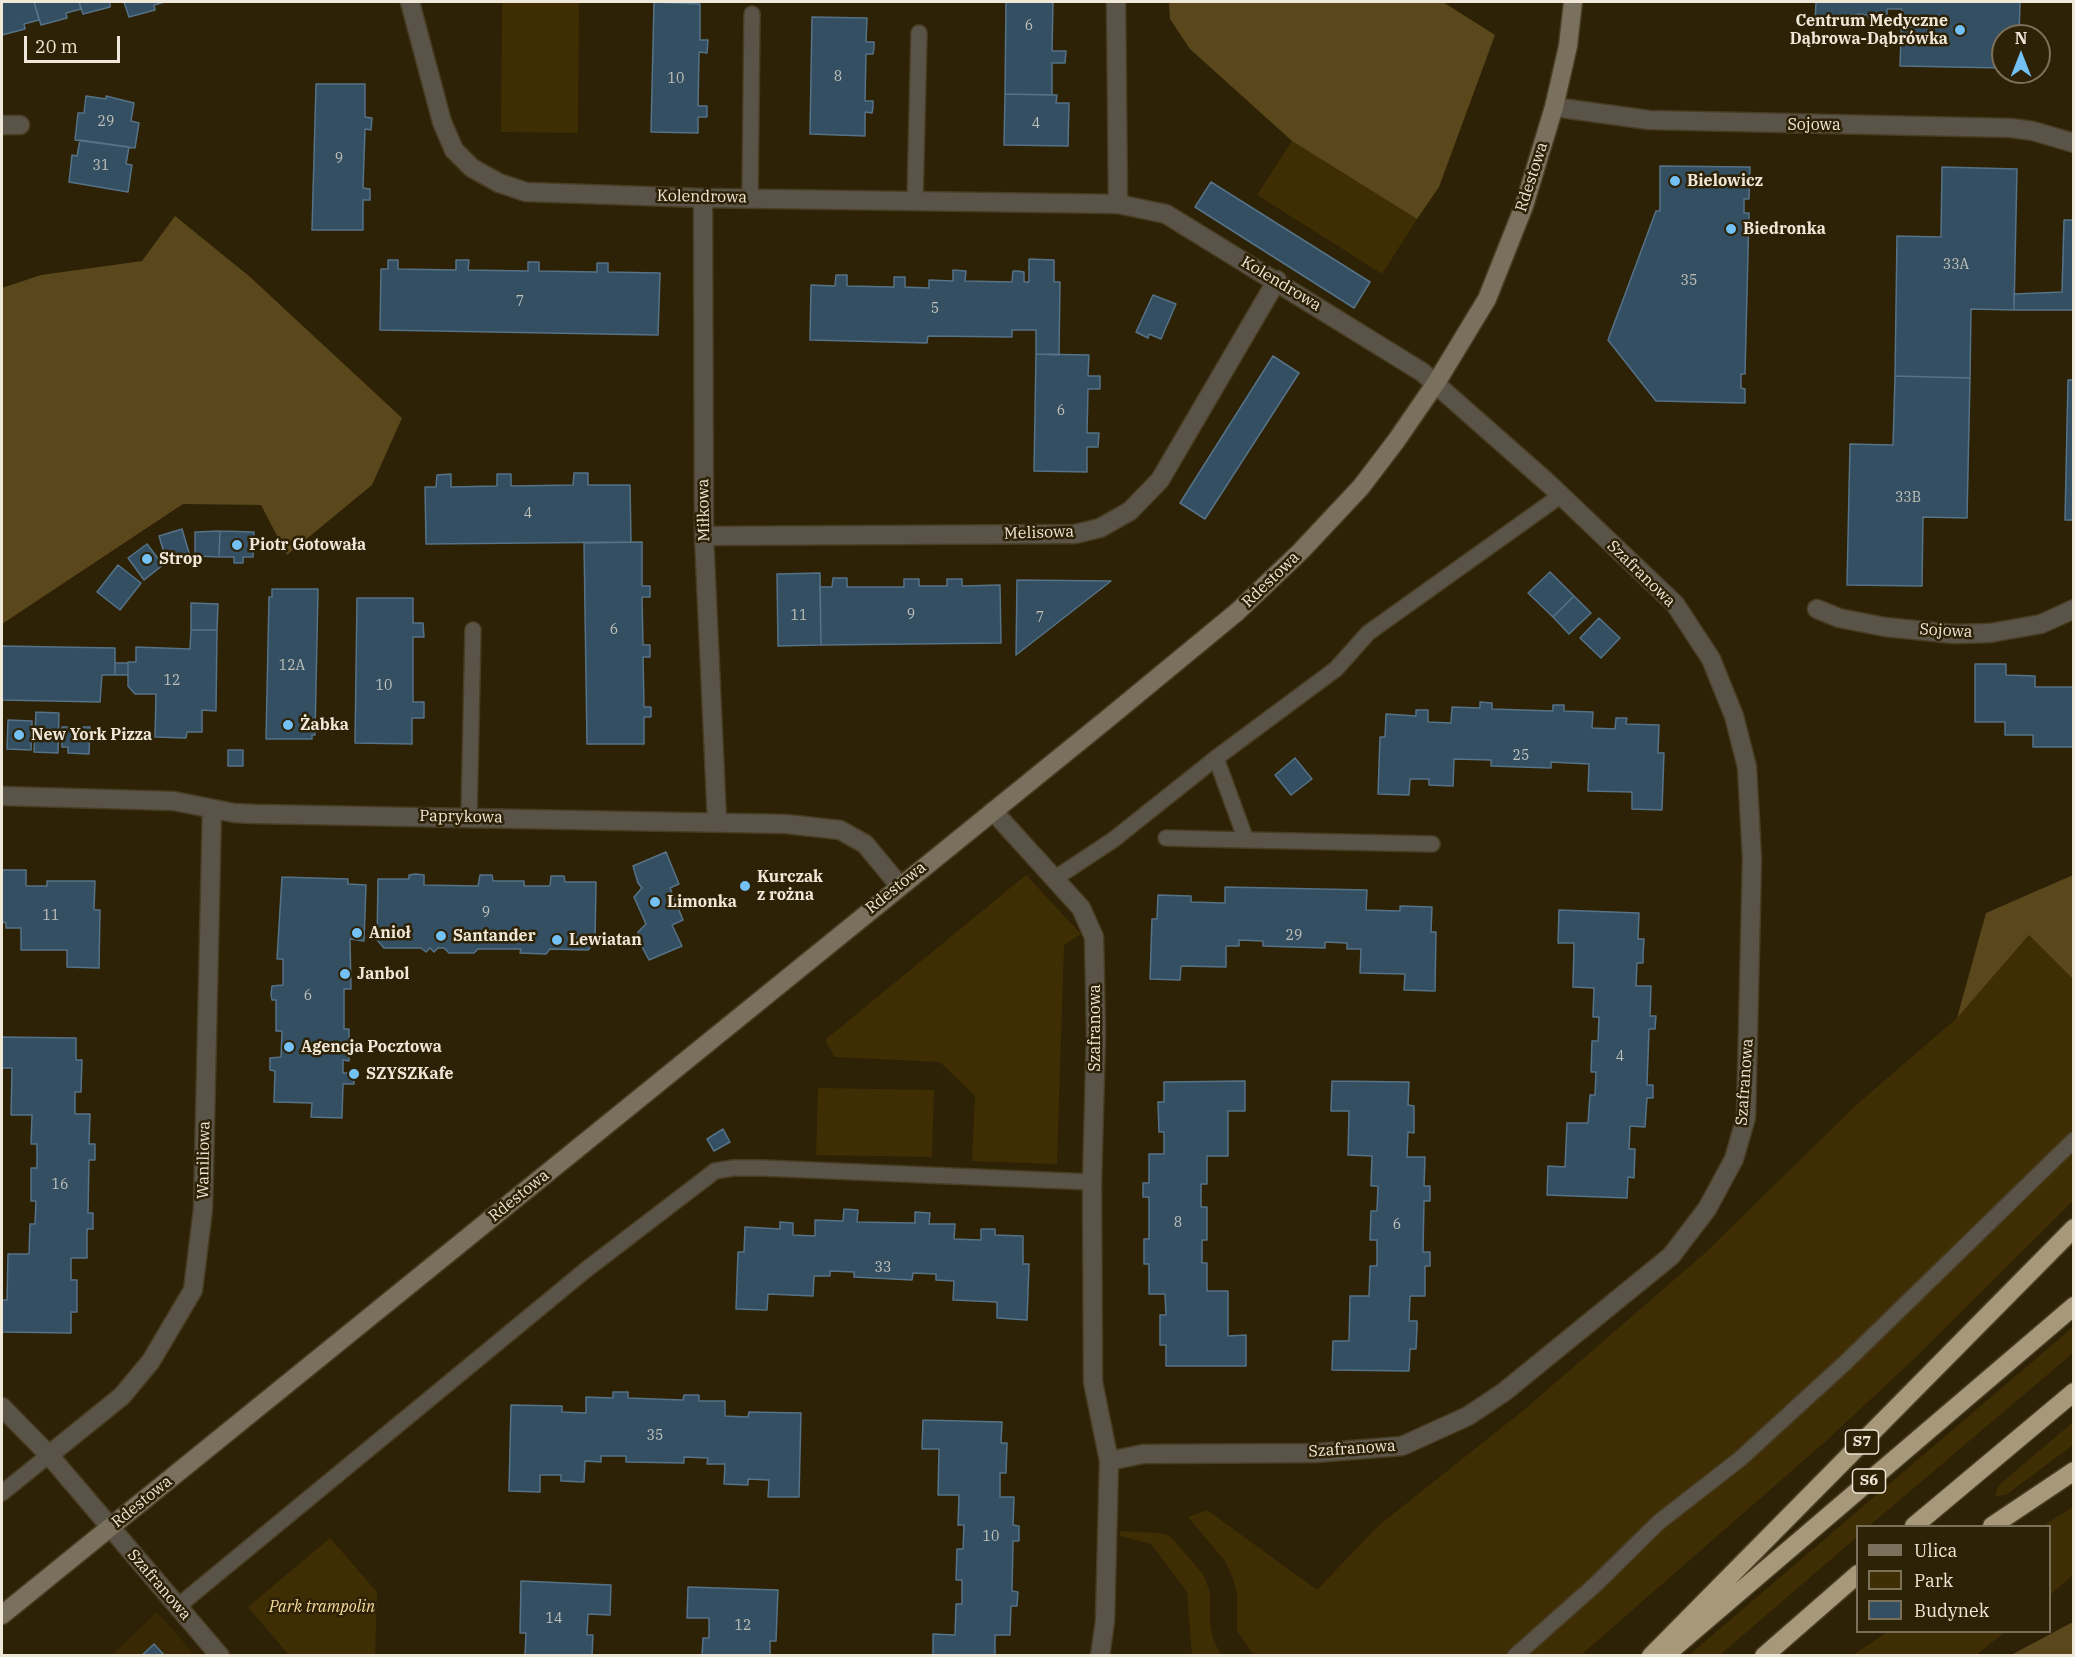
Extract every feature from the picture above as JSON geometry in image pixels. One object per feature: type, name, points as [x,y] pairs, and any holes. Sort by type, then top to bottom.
[{"type":"highway","name":"S7","points":[[1651,1656],[2073,1228]]},
{"type":"highway","name":"S6","points":[[1665,1656],[2073,1306]]},
{"type":"highway","points":[[1916,1525],[2073,1392]]},
{"type":"highway","points":[[1995,1525],[2073,1471]]},
{"type":"highway","points":[[1764,1656],[1856,1575]]},
{"type":"street","name":"Kolendrowa","points":[[410,2],[442,122],[454,150],[472,168],[499,183],[526,192],[703,198],[1118,204],[1166,214],[1388,348],[1436,384]]},
{"type":"street","points":[[1116,2],[1118,204]]},
{"type":"street","name":"Rdestowa","points":[[2,1616],[1237,612],[1301,551],[1361,487],[1436,384],[1487,299],[1524,206],[1554,107],[1568,46],[1573,2]]},
{"type":"street","name":"Sojowa","points":[[1554,107],[1649,120],[2010,128],[2073,143]]},
{"type":"street","points":[[2,125],[20,125]]},
{"type":"street","name":"Miłkowa","points":[[703,198],[704,536],[717,821]]},
{"type":"street","name":"Melisowa","points":[[704,536],[1075,534],[1100,528],[1130,511],[1160,480],[1276,280]]},
{"type":"street","name":"Szafranowa","points":[[1109,1461],[1143,1454],[1316,1453],[1402,1446],[1468,1416],[1504,1392],[1671,1256],[1707,1209],[1734,1159],[1746,1117],[1752,859],[1747,767],[1734,716],[1711,659],[1674,604],[1483,423],[1436,384]]},
{"type":"street","name":"Sojowa","points":[[1817,609],[1839,618],[1885,627],[1954,634],[1990,633],[2041,624],[2073,609]]},
{"type":"street","name":"Paprykowa","points":[[2,796],[174,801],[212,809],[255,814],[786,824],[840,831],[865,844],[899,885]]},
{"type":"street","name":"Waniliowa","points":[[49,1455],[122,1396],[151,1361],[193,1290],[203,1209],[212,809]]},
{"type":"street","name":"Szafranowa","points":[[993,811],[1081,908],[1094,938],[1096,1033],[1092,1182],[1093,1382],[1109,1461],[1105,1621],[1100,1656]]},
{"type":"street","name":"Szafranowa","points":[[2,1407],[49,1455],[220,1656]]},
{"type":"lane","points":[[750,198],[752,14]]},
{"type":"lane","points":[[915,200],[919,33]]},
{"type":"lane","points":[[1054,879],[1113,840],[1216,758],[1336,669],[1368,633],[1560,496]]},
{"type":"lane","points":[[469,817],[473,630]]},
{"type":"lane","points":[[1216,758],[1246,840]]},
{"type":"lane","points":[[1166,838],[1432,844]]},
{"type":"lane","points":[[1515,1656],[1659,1522],[1740,1459],[1837,1371],[2073,1140]]},
{"type":"lane","points":[[177,1607],[587,1269],[702,1178],[715,1171],[733,1168],[762,1168],[1092,1182]]},
{"type":"lane","points":[[2,1493],[49,1455]]},
{"type":"shaded area","points":[[1169,2],[1443,2],[1495,35],[1439,187],[1417,219],[1292,141],[1190,49],[1170,19]]},
{"type":"shaded area","points":[[175,216],[249,276],[402,418],[372,485],[287,555],[261,505],[183,504],[2,624],[2,288],[41,275],[142,261]]},
{"type":"shaded area","points":[[2073,875],[2073,979],[2029,935],[1957,1018],[1986,913]]},
{"type":"shaded area","points":[[157,1612],[195,1655],[111,1656]]},
{"type":"shaded area","points":[[2073,1622],[2073,1655],[2011,1655]]},
{"type":"green space","points":[[502,2],[579,2],[578,133],[501,132]]},
{"type":"green space","points":[[1292,141],[1417,219],[1382,274],[1257,195]]},
{"type":"green space","points":[[1026,875],[1081,934],[1064,945],[1057,1164],[972,1161],[975,1096],[940,1062],[835,1057],[825,1040]]},
{"type":"green space","points":[[2029,935],[2073,979],[2073,1201],[1916,1357],[1826,1441],[1581,1655],[1254,1655],[1237,1631],[1237,1593],[1225,1561],[1188,1517],[1207,1510],[1317,1590],[1378,1526],[1525,1409],[1705,1253],[1855,1106],[1957,1018]]},
{"type":"green space","points":[[818,1088],[934,1090],[932,1157],[816,1155]]},
{"type":"green space","points":[[2073,1327],[2073,1353],[1870,1525],[1856,1525],[1856,1538],[1720,1655],[1689,1655]]},
{"type":"green space","points":[[2073,1422],[2073,1445],[2006,1495],[1995,1496],[1998,1486]]},
{"type":"green space","points":[[2073,1507],[2073,1575],[2051,1594],[2051,1525],[2044,1525]]},
{"type":"green space","points":[[1120,1531],[1159,1533],[1170,1536],[1203,1574],[1210,1592],[1210,1624],[1213,1639],[1221,1655],[1192,1655],[1187,1592],[1151,1544],[1120,1536]]},
{"type":"green space","name":"Park trampolin","points":[[330,1538],[377,1592],[375,1655],[289,1655],[248,1607]]},
{"type":"green space","points":[[1886,1633],[2004,1633],[1976,1655],[1853,1655]]},
{"type":"building","points":[[2,2],[34,2],[39,20],[24,24],[25,29],[2,35]]},
{"type":"building","points":[[34,2],[79,2],[81,9],[66,13],[67,18],[41,25]]},
{"type":"building","points":[[79,2],[110,2],[110,7],[83,14]]},
{"type":"building","points":[[124,2],[165,2],[154,5],[155,10],[129,17]]},
{"type":"building","points":[[654,2],[700,4],[700,40],[708,40],[707,53],[699,52],[698,106],[707,106],[707,117],[698,117],[698,133],[651,132]]},
{"type":"building","points":[[1006,2],[1053,2],[1052,51],[1066,51],[1065,63],[1052,63],[1052,95],[1005,94]]},
{"type":"building","name":"Centrum Medyczne Dąbrowa-Dąbrówka","points":[[1816,2],[2020,2],[2019,24],[1991,24],[1991,68],[1900,66],[1902,9],[1887,9],[1887,23],[1871,22],[1867,15],[1859,14],[1815,22]]},
{"type":"building","points":[[812,17],[867,18],[866,42],[874,42],[874,48],[873,54],[866,54],[865,101],[873,101],[873,108],[872,113],[865,112],[865,136],[810,134]]},
{"type":"building","points":[[316,84],[365,84],[365,117],[372,118],[371,130],[365,129],[363,188],[370,189],[370,200],[363,200],[363,230],[312,230]]},
{"type":"building","points":[[1005,94],[1057,95],[1056,103],[1069,103],[1068,146],[1004,145]]},
{"type":"building","points":[[86,96],[106,99],[106,96],[134,103],[131,121],[139,123],[135,148],[75,140],[78,113],[84,113]]},
{"type":"building","points":[[80,140],[129,147],[126,164],[132,165],[128,192],[69,182],[72,155],[77,156]]},
{"type":"building","points":[[1660,166],[1750,167],[1749,199],[1744,199],[1744,213],[1749,213],[1745,374],[1741,374],[1741,388],[1745,389],[1745,403],[1656,401],[1608,340],[1656,211],[1660,211]]},
{"type":"building","points":[[1942,167],[2017,169],[2014,310],[1971,309],[1970,378],[1895,376],[1897,236],[1941,237]]},
{"type":"building","points":[[1211,182],[1370,282],[1354,308],[1195,207]]},
{"type":"building","points":[[2064,220],[2074,220],[2074,310],[2014,310],[2014,294],[2062,292]]},
{"type":"building","points":[[1029,259],[1054,260],[1054,282],[1060,282],[1059,355],[1036,354],[1036,330],[1012,330],[1012,337],[928,336],[927,343],[810,340],[811,285],[835,286],[836,275],[847,275],[847,286],[894,287],[894,277],[905,277],[905,287],[929,288],[929,280],[953,281],[953,270],[966,271],[965,281],[1012,282],[1013,271],[1018,271],[1024,272],[1024,282],[1029,282]]},
{"type":"building","points":[[388,260],[398,260],[398,269],[456,270],[456,260],[469,260],[468,270],[528,271],[528,262],[539,262],[539,271],[597,272],[597,263],[608,263],[608,272],[660,273],[658,335],[380,330],[381,269],[388,269]]},
{"type":"building","points":[[1153,295],[1176,304],[1161,339],[1149,334],[1148,338],[1136,332]]},
{"type":"building","points":[[1036,354],[1089,355],[1088,376],[1100,376],[1100,389],[1088,389],[1087,433],[1099,433],[1098,447],[1087,447],[1087,472],[1034,471]]},
{"type":"building","points":[[1273,356],[1299,373],[1205,519],[1180,503]]},
{"type":"building","points":[[1895,376],[1970,378],[1967,518],[1923,517],[1922,586],[1847,585],[1850,444],[1893,445]]},
{"type":"building","points":[[2068,380],[2074,380],[2074,520],[2065,520]]},
{"type":"building","points":[[574,473],[588,473],[588,485],[630,485],[631,542],[426,544],[425,487],[436,487],[437,475],[451,474],[451,487],[497,486],[497,474],[511,474],[511,486],[573,485]]},
{"type":"building","points":[[182,529],[190,556],[167,563],[159,536]]},
{"type":"building","points":[[220,531],[219,557],[195,556],[195,532]]},
{"type":"building","name":"Piotr Gotowała","points":[[220,531],[254,532],[253,557],[243,557],[243,563],[234,563],[234,557],[219,557]]},
{"type":"building","points":[[642,542],[642,586],[650,586],[650,597],[642,597],[643,645],[650,645],[650,657],[643,657],[644,707],[651,707],[651,717],[644,717],[644,744],[587,744],[584,543]]},
{"type":"building","points":[[147,544],[163,565],[144,580],[128,558]]},
{"type":"building","points":[[118,565],[141,583],[120,610],[97,592]]},
{"type":"building","points":[[1550,572],[1574,596],[1553,617],[1528,593]]},
{"type":"building","points":[[820,573],[821,645],[778,646],[777,574]]},
{"type":"building","points":[[833,578],[847,578],[847,587],[904,587],[904,579],[919,579],[919,586],[947,586],[947,579],[962,579],[962,586],[1000,585],[1001,643],[821,645],[820,587],[832,587]]},
{"type":"building","points":[[1017,580],[1111,581],[1016,655]]},
{"type":"building","points":[[272,589],[318,589],[315,735],[312,735],[312,739],[266,739],[269,597],[272,597]]},
{"type":"building","points":[[1574,596],[1591,613],[1569,634],[1553,617]]},
{"type":"building","points":[[357,598],[413,598],[413,623],[423,623],[424,637],[413,637],[413,702],[424,702],[424,718],[412,718],[412,744],[355,743]]},
{"type":"building","points":[[191,603],[218,604],[217,630],[191,630]]},
{"type":"building","points":[[1599,618],[1620,638],[1601,658],[1580,638]]},
{"type":"building","points":[[191,630],[217,630],[216,711],[202,710],[202,732],[187,732],[186,738],[155,737],[156,694],[135,694],[128,686],[128,662],[136,662],[136,647],[190,649]]},
{"type":"building","points":[[2,646],[115,648],[115,675],[102,675],[100,702],[2,700]]},
{"type":"building","points":[[115,663],[128,663],[128,675],[115,675]]},
{"type":"building","points":[[1975,664],[2006,664],[2006,675],[2035,676],[2035,687],[2074,687],[2074,747],[2033,747],[2033,735],[2005,735],[2005,722],[1975,722]]},
{"type":"building","points":[[1480,702],[1492,703],[1492,709],[1553,711],[1553,705],[1564,705],[1564,711],[1593,712],[1592,728],[1615,729],[1616,718],[1627,718],[1626,724],[1659,725],[1658,753],[1664,753],[1662,810],[1632,809],[1632,792],[1588,791],[1589,764],[1551,762],[1551,768],[1491,766],[1491,760],[1454,759],[1453,786],[1429,785],[1429,779],[1410,779],[1409,795],[1378,794],[1380,737],[1385,737],[1386,714],[1416,716],[1416,710],[1428,710],[1428,722],[1451,723],[1452,707],[1480,708]]},
{"type":"building","points":[[36,712],[59,713],[58,753],[34,752]]},
{"type":"building","name":"New York Pizza","points":[[8,720],[32,721],[31,750],[7,749]]},
{"type":"building","points":[[62,727],[90,727],[89,754],[68,753],[68,747],[62,747]]},
{"type":"building","points":[[228,750],[243,750],[243,766],[228,766]]},
{"type":"building","points":[[1295,758],[1312,779],[1291,795],[1275,775]]},
{"type":"building","points":[[666,852],[679,884],[670,888],[683,920],[672,925],[682,946],[649,960],[641,945],[638,932],[646,924],[634,897],[642,888],[638,883],[633,866]]},
{"type":"building","points":[[2,870],[26,870],[26,886],[47,886],[47,881],[95,881],[94,910],[100,910],[99,968],[67,967],[67,950],[21,950],[21,928],[6,928],[6,923],[2,922]]},
{"type":"building","points":[[409,875],[424,875],[424,885],[478,886],[480,875],[492,875],[493,881],[524,881],[524,886],[550,886],[551,876],[564,876],[565,882],[596,882],[595,943],[588,950],[550,949],[546,954],[520,953],[521,949],[478,949],[474,953],[449,953],[444,948],[438,948],[434,952],[430,948],[426,952],[421,948],[384,948],[377,940],[378,879],[409,879]]},
{"type":"building","points":[[282,877],[348,879],[348,884],[366,885],[364,941],[350,939],[351,989],[344,989],[344,1029],[349,1029],[349,1061],[343,1060],[343,1073],[354,1073],[354,1084],[343,1084],[342,1118],[311,1117],[312,1103],[274,1102],[275,1071],[270,1070],[270,1058],[281,1057],[282,1031],[276,1031],[276,1000],[272,1000],[271,994],[272,986],[283,985],[283,959],[277,959]]},
{"type":"building","points":[[1225,887],[1367,890],[1366,910],[1400,911],[1400,906],[1432,907],[1431,932],[1436,932],[1435,991],[1404,990],[1405,974],[1360,973],[1361,949],[1347,949],[1347,943],[1325,942],[1325,948],[1263,946],[1263,941],[1239,940],[1239,946],[1226,946],[1226,967],[1181,966],[1180,980],[1150,979],[1152,919],[1157,919],[1158,895],[1191,896],[1191,902],[1225,903]]},
{"type":"building","points":[[1559,910],[1639,913],[1638,939],[1644,939],[1643,963],[1637,963],[1636,986],[1651,986],[1650,1016],[1656,1016],[1655,1029],[1649,1029],[1647,1085],[1653,1085],[1653,1098],[1647,1098],[1645,1127],[1630,1126],[1629,1149],[1635,1149],[1634,1178],[1628,1177],[1627,1198],[1547,1195],[1548,1166],[1565,1167],[1567,1123],[1588,1123],[1590,1095],[1595,1095],[1596,1072],[1591,1072],[1592,1041],[1598,1041],[1599,1017],[1593,1017],[1594,988],[1573,987],[1574,943],[1558,943]]},
{"type":"building","points":[[2,1037],[76,1038],[76,1060],[82,1060],[81,1092],[75,1092],[75,1114],[90,1114],[89,1144],[95,1144],[95,1160],[89,1160],[88,1213],[93,1213],[93,1229],[87,1229],[87,1258],[71,1258],[71,1280],[77,1280],[77,1312],[71,1312],[71,1333],[2,1332],[2,1300],[7,1300],[8,1254],[29,1254],[30,1224],[35,1224],[36,1201],[31,1201],[31,1168],[37,1168],[37,1144],[31,1144],[32,1115],[11,1115],[12,1068],[2,1068]]},
{"type":"building","points":[[1245,1081],[1245,1111],[1228,1111],[1228,1156],[1207,1156],[1207,1184],[1201,1184],[1201,1207],[1207,1207],[1207,1240],[1202,1240],[1202,1263],[1207,1263],[1207,1291],[1228,1291],[1228,1336],[1246,1335],[1246,1366],[1166,1366],[1166,1345],[1160,1345],[1160,1315],[1166,1315],[1165,1294],[1149,1294],[1149,1264],[1144,1264],[1144,1239],[1149,1239],[1149,1197],[1143,1197],[1143,1183],[1149,1183],[1149,1154],[1164,1154],[1164,1132],[1159,1132],[1158,1102],[1164,1102],[1164,1082]]},
{"type":"building","points":[[1332,1081],[1409,1082],[1408,1105],[1414,1106],[1414,1133],[1408,1132],[1407,1157],[1425,1157],[1424,1186],[1430,1186],[1430,1201],[1424,1201],[1423,1252],[1430,1252],[1430,1266],[1425,1266],[1425,1296],[1410,1296],[1409,1321],[1417,1321],[1417,1327],[1416,1349],[1410,1349],[1409,1371],[1332,1370],[1333,1341],[1349,1341],[1350,1296],[1369,1296],[1370,1266],[1377,1266],[1377,1240],[1370,1240],[1371,1211],[1377,1211],[1378,1186],[1371,1186],[1372,1156],[1348,1155],[1349,1111],[1331,1111]]},
{"type":"building","points":[[723,1129],[730,1142],[714,1151],[707,1139]]},
{"type":"building","points":[[844,1209],[858,1210],[857,1222],[915,1223],[915,1212],[930,1213],[929,1224],[955,1224],[954,1239],[981,1240],[981,1229],[995,1229],[995,1235],[1023,1236],[1023,1264],[1029,1264],[1027,1320],[997,1318],[997,1302],[953,1300],[954,1281],[936,1280],[936,1274],[913,1273],[912,1280],[854,1277],[854,1272],[830,1271],[830,1276],[814,1276],[813,1296],[768,1294],[767,1310],[736,1309],[738,1252],[744,1252],[745,1227],[780,1229],[780,1222],[793,1223],[793,1235],[815,1236],[815,1220],[843,1221]]},
{"type":"building","points":[[613,1392],[628,1392],[628,1398],[683,1400],[684,1395],[699,1395],[699,1401],[725,1401],[725,1416],[748,1417],[749,1412],[801,1413],[799,1497],[768,1497],[769,1480],[748,1479],[748,1485],[724,1484],[725,1464],[707,1464],[708,1458],[684,1457],[684,1463],[626,1462],[626,1456],[601,1456],[601,1462],[585,1461],[584,1482],[561,1481],[561,1475],[540,1475],[540,1492],[509,1491],[511,1405],[562,1406],[562,1412],[586,1413],[586,1397],[613,1398]]},
{"type":"building","points":[[923,1420],[1002,1422],[1001,1443],[1007,1443],[1006,1473],[1000,1473],[1000,1497],[1014,1497],[1013,1525],[1019,1526],[1019,1541],[1013,1541],[1012,1591],[1018,1592],[1017,1606],[1011,1606],[1010,1635],[995,1635],[995,1656],[933,1656],[933,1634],[955,1635],[956,1604],[962,1604],[962,1580],[956,1580],[957,1549],[963,1549],[964,1525],[958,1525],[959,1495],[938,1495],[939,1449],[922,1449]]},
{"type":"building","points":[[521,1581],[611,1585],[610,1615],[588,1614],[587,1635],[593,1635],[592,1656],[525,1656],[526,1633],[520,1633]]},
{"type":"building","points":[[688,1587],[778,1590],[776,1641],[770,1641],[770,1656],[702,1656],[703,1638],[709,1638],[709,1618],[687,1618]]},
{"type":"building","points":[[154,1644],[165,1656],[141,1656]]},
{"type":"place","name":"Centrum Medyczne Dąbrowa-Dąbrówka","points":[[1960,30]]},
{"type":"place","name":"Bielowicz","points":[[1675,181]]},
{"type":"place","name":"Biedronka","points":[[1731,229]]},
{"type":"place","name":"Piotr Gotowała","points":[[237,545]]},
{"type":"place","name":"Strop","points":[[147,559]]},
{"type":"place","name":"Żabka","points":[[288,725]]},
{"type":"place","name":"New York Pizza","points":[[19,735]]},
{"type":"place","name":"Kurczak z rożna","points":[[745,886]]},
{"type":"place","name":"Limonka","points":[[655,902]]},
{"type":"place","name":"Anioł","points":[[357,933]]},
{"type":"place","name":"Santander","points":[[441,936]]},
{"type":"place","name":"Lewiatan","points":[[557,940]]},
{"type":"place","name":"Janbol","points":[[345,974]]},
{"type":"place","name":"Agencja Pocztowa","points":[[289,1047]]},
{"type":"place","name":"SZYSZKafe","points":[[354,1074]]}]
